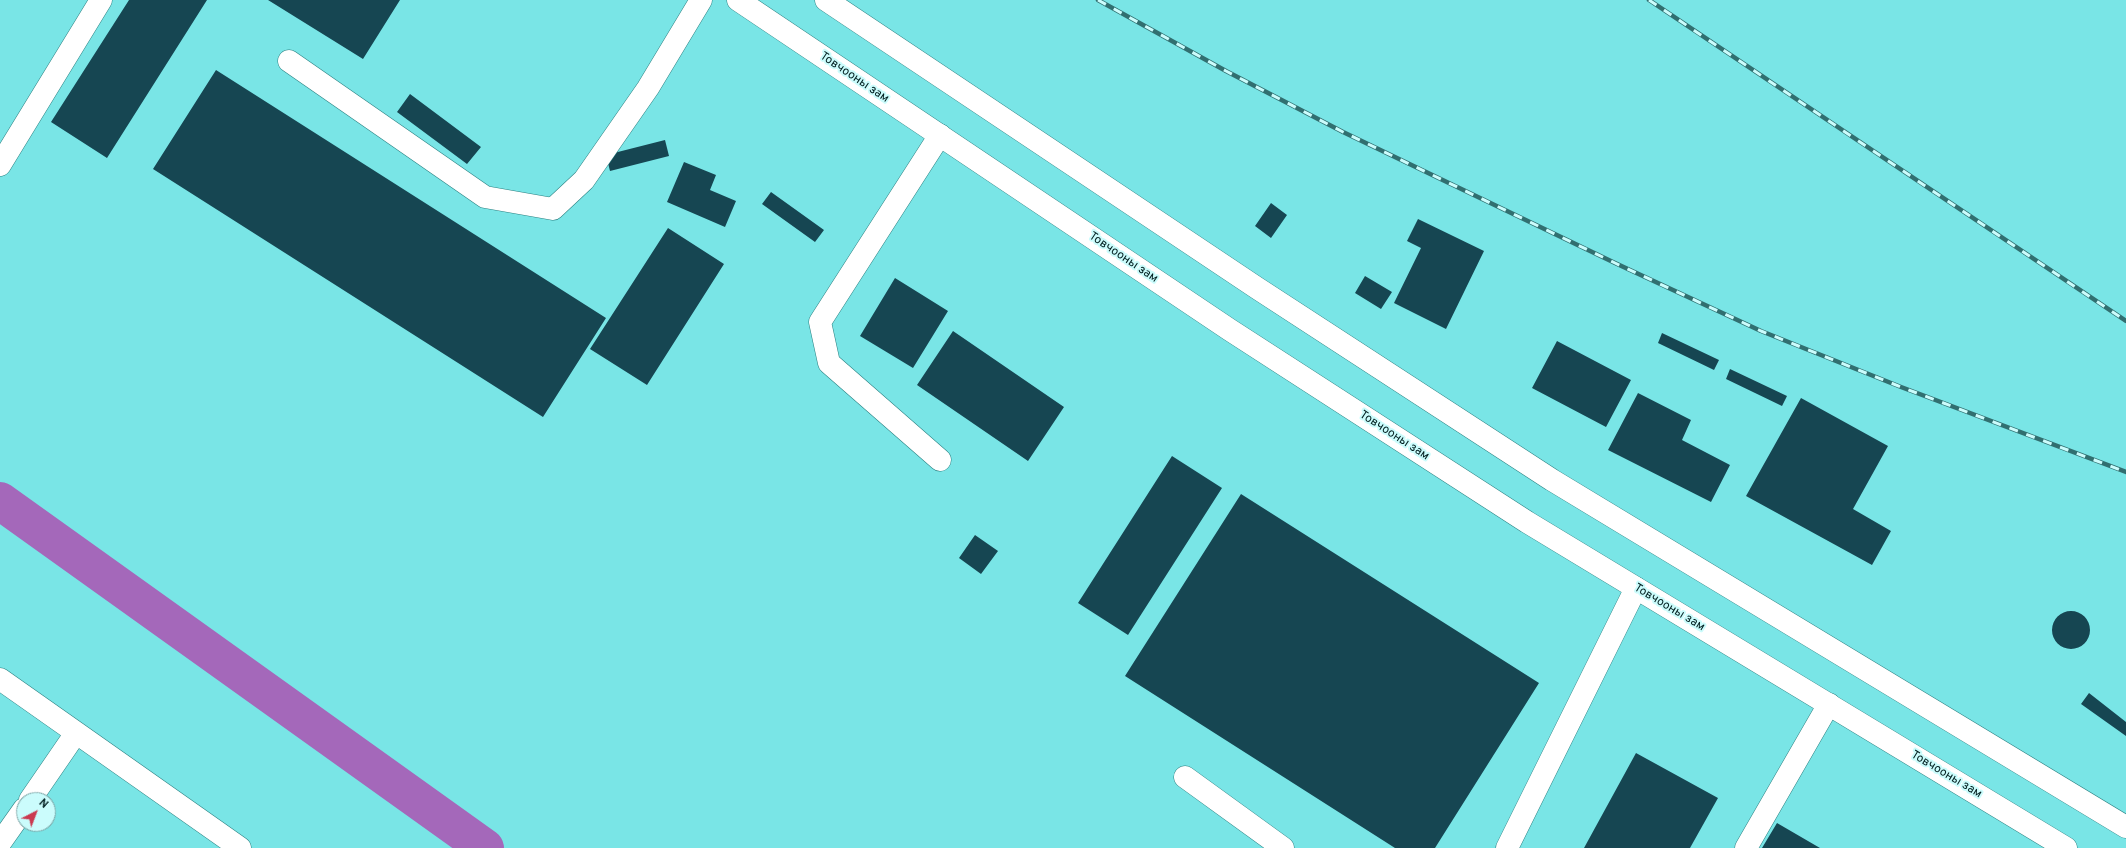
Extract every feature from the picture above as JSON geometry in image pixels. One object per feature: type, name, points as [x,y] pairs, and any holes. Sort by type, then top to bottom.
[{"type":"main road","points":[[0,165],[101,0]]},
{"type":"main road","points":[[289,61],[485,197],[554,208],[584,180],[648,88],[701,0]]},
{"type":"main road","name":"Товчооны зам","points":[[738,0],[1230,330],[1526,522],[2066,848]]},
{"type":"main road","points":[[826,0],[1256,288],[1552,480],[2126,826]]},
{"type":"main road","points":[[940,135],[820,322],[829,363],[940,460]]},
{"type":"main road","points":[[1507,848],[1636,588]]},
{"type":"main road","points":[[0,680],[240,848]]},
{"type":"main road","points":[[1746,848],[1829,704]]},
{"type":"main road","points":[[35,792],[76,733]]},
{"type":"main road","points":[[1185,777],[1283,848]]},
{"type":"main road","points":[[0,843],[16,820]]},
{"type":"building","points":[[129,0],[207,0],[107,158],[51,122]]},
{"type":"building","points":[[268,0],[400,0],[363,59]]},
{"type":"building","points":[[216,70],[606,318],[543,417],[153,169]]},
{"type":"building","points":[[410,94],[481,147],[467,164],[397,112]]},
{"type":"building","points":[[665,140],[669,156],[610,171],[606,155]]},
{"type":"building","points":[[684,162],[716,175],[710,190],[736,201],[725,227],[667,202]]},
{"type":"building","points":[[771,192],[824,230],[815,242],[762,204]]},
{"type":"building","points":[[1271,203],[1287,215],[1271,238],[1255,226]]},
{"type":"building","points":[[1418,219],[1484,251],[1446,329],[1394,303],[1421,248],[1407,241]]},
{"type":"building","points":[[668,228],[724,264],[647,385],[590,349]]},
{"type":"building","points":[[1365,276],[1392,292],[1381,309],[1355,293]]},
{"type":"building","points":[[895,278],[948,311],[913,368],[860,336]]},
{"type":"building","points":[[953,331],[1064,407],[1028,461],[917,385]]},
{"type":"building","points":[[1662,333],[1719,360],[1714,370],[1658,343]]},
{"type":"building","points":[[1557,341],[1631,380],[1606,427],[1532,388]]},
{"type":"building","points":[[1730,369],[1787,396],[1782,406],[1726,379]]},
{"type":"building","points":[[1638,393],[1691,420],[1682,440],[1730,465],[1711,502],[1608,450]]},
{"type":"building","points":[[1801,398],[1888,446],[1853,509],[1891,531],[1872,565],[1746,496]]},
{"type":"building","points":[[1172,456],[1222,488],[1128,635],[1078,603]]},
{"type":"building","points":[[1241,494],[1539,683],[1435,848],[1395,848],[1125,676]]},
{"type":"building","points":[[975,535],[998,551],[981,574],[959,558]]},
{"type":"building","points":[[2071,611],[2081,614],[2087,620],[2090,630],[2087,640],[2081,646],[2071,649],[2061,646],[2055,640],[2052,630],[2055,620],[2061,614]]},
{"type":"building","points":[[2089,693],[2126,722],[2126,736],[2081,704]]},
{"type":"building","points":[[1636,753],[1718,798],[1690,848],[1584,848]]},
{"type":"building","points":[[1777,823],[1820,848],[1762,848]]},
{"type":"waterway","points":[[0,501],[485,848]]},
{"type":"railway","points":[[1098,0],[1226,71],[1343,132],[1615,263],[1761,331],[1901,387],[2126,472]]},
{"type":"railway","points":[[1649,0],[2126,321]]}]
